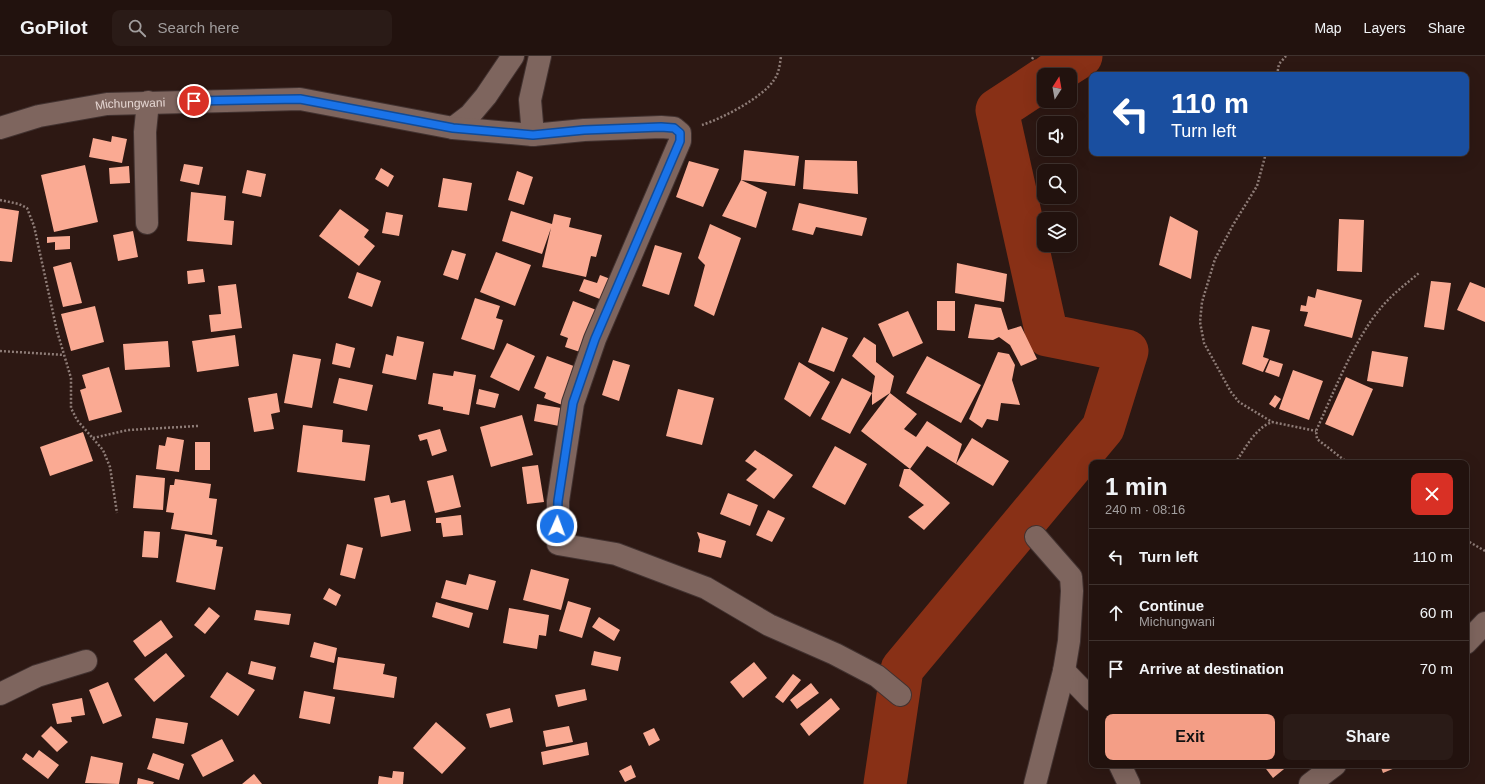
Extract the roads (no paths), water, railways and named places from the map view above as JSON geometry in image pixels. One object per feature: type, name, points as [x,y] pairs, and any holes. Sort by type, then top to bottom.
[{"type":"street","points":[[453,128],[470,115],[486,96],[513,56]]},
{"type":"street","points":[[533,135],[530,100],[540,56]]},
{"type":"street","name":"Michungwani","points":[[0,128],[39,116],[107,104],[300,99],[453,128],[533,135],[584,130],[661,127],[674,128],[680,133],[680,141],[595,339],[573,403],[558,501],[558,544],[616,554],[706,588],[769,626],[835,654],[877,676],[900,695]]},
{"type":"street","points":[[147,223],[145,132],[148,102]]},
{"type":"street","points":[[1035,784],[1064,672],[1069,641],[1071,577],[1036,537]]},
{"type":"street","points":[[1469,640],[1485,623]]},
{"type":"street","points":[[0,694],[37,676],[86,661]]},
{"type":"street","points":[[1064,672],[1089,697]]},
{"type":"street","points":[[1121,768],[1129,784]]},
{"type":"street","points":[[1310,784],[1331,768]]},
{"type":"waterway","points":[[1062,68],[1081,56]]},
{"type":"waterway","points":[[885,784],[902,669],[1103,428],[1127,351],[1047,335],[997,110],[1037,84]]}]
